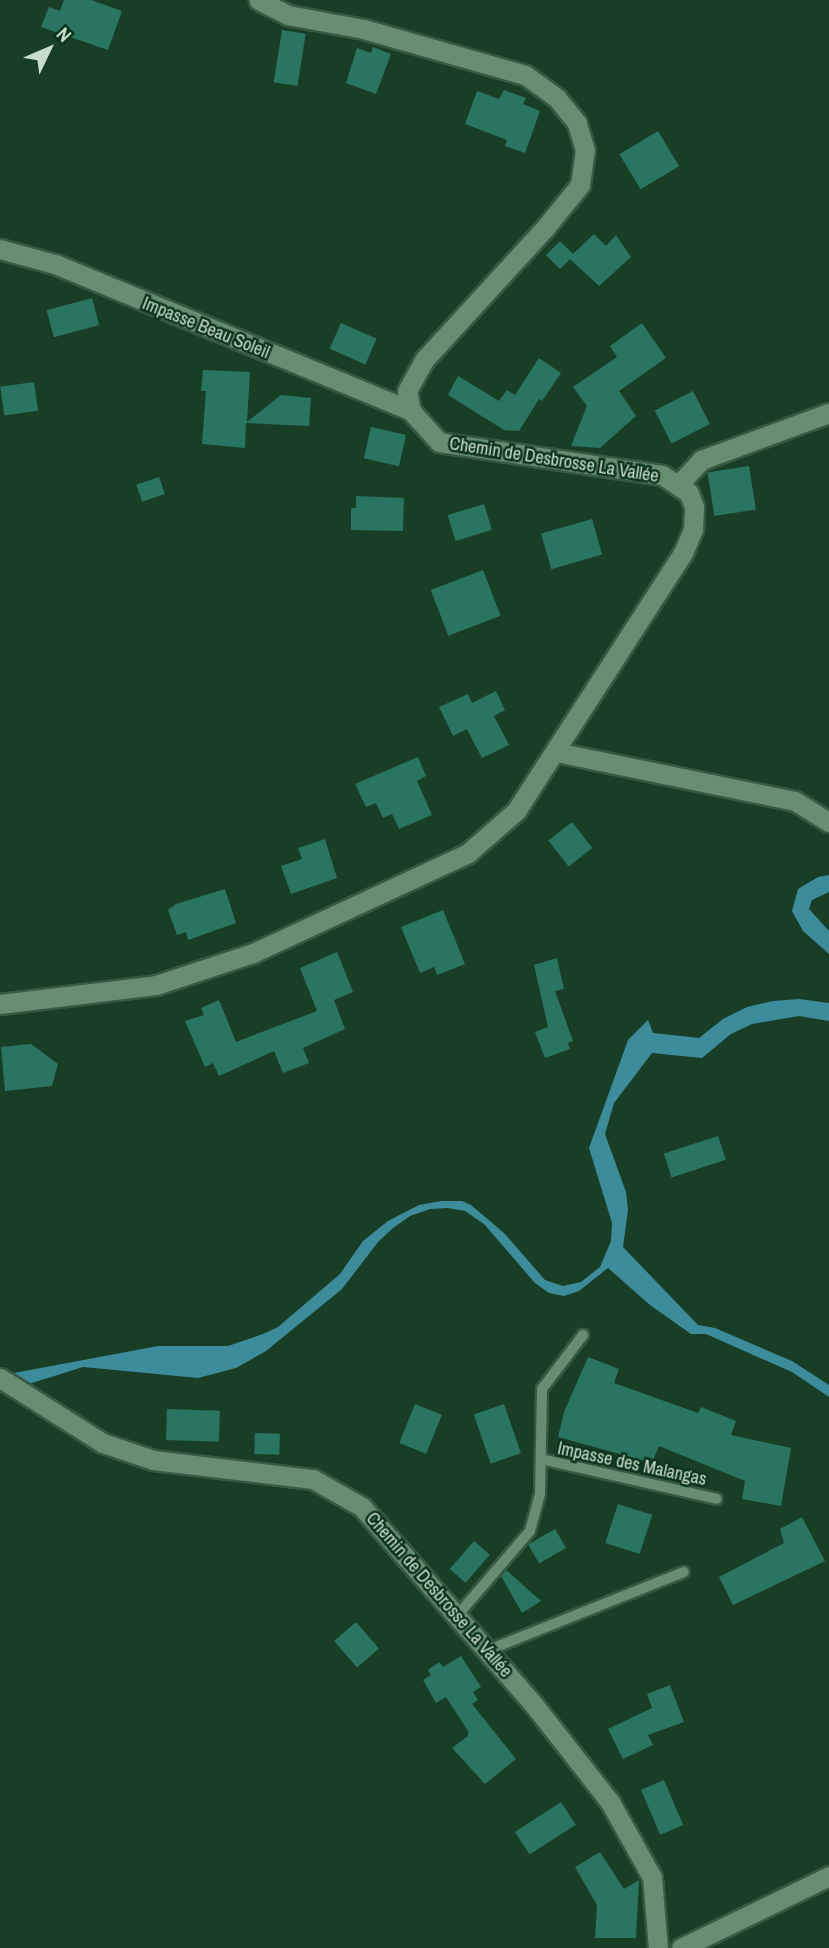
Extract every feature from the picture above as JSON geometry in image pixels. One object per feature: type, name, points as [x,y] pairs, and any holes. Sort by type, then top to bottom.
[{"type":"street","points":[[259,0],[288,15],[365,29],[526,75],[557,98],[577,123],[585,150],[580,185],[545,228],[424,360],[407,391],[411,411]]},
{"type":"street","name":"Impasse Beau Soleil","points":[[0,249],[55,264],[411,411]]},
{"type":"street","name":"Chemin de Desbrosse La Vallée","points":[[0,1004],[156,985],[265,948],[468,853],[516,811],[683,552],[693,529],[694,507],[689,493],[662,475],[439,442],[411,411]]},
{"type":"street","points":[[678,484],[701,460],[829,413]]},
{"type":"street","points":[[556,752],[795,801],[829,822]]},
{"type":"street","name":"Chemin de Desbrosse La Vallée","points":[[0,1378],[21,1394],[103,1443],[153,1460],[313,1479],[362,1507],[534,1705],[610,1802],[652,1877],[658,1948]]},
{"type":"street","points":[[681,1948],[829,1876]]},
{"type":"lane","name":"Impasse des Malangas","points":[[456,1618],[530,1531],[540,1493],[542,1389],[583,1335]]},
{"type":"lane","name":"Impasse des Malangas","points":[[541,1460],[717,1499]]},
{"type":"lane","points":[[486,1651],[684,1572]]},
{"type":"water","points":[[829,875],[829,892],[812,900],[809,909],[829,931],[829,954],[803,931],[792,911],[798,889],[818,877]]},
{"type":"water","points":[[799,999],[829,1003],[829,1021],[799,1016],[752,1024],[731,1034],[702,1058],[652,1053],[614,1103],[605,1134],[626,1192],[628,1210],[623,1247],[698,1325],[715,1328],[792,1361],[829,1385],[829,1397],[792,1372],[706,1334],[691,1334],[650,1305],[608,1268],[579,1291],[564,1296],[549,1293],[535,1283],[484,1224],[465,1211],[448,1208],[430,1209],[410,1216],[393,1228],[378,1242],[342,1289],[266,1351],[236,1368],[198,1378],[83,1367],[0,1393],[0,1379],[14,1373],[158,1346],[228,1346],[263,1334],[278,1327],[340,1274],[363,1241],[388,1221],[419,1205],[462,1201],[471,1205],[504,1233],[545,1280],[563,1286],[581,1282],[600,1267],[611,1241],[612,1223],[589,1148],[628,1040],[648,1020],[653,1033],[699,1038],[723,1019],[747,1007]]},
{"type":"building","points":[[64,0],[91,0],[122,11],[108,50],[41,27],[49,7],[60,11]]},
{"type":"building","points":[[282,30],[306,34],[297,86],[274,82]]},
{"type":"building","points":[[373,47],[391,54],[376,94],[346,83],[357,48],[371,53]]},
{"type":"building","points":[[504,90],[526,98],[523,104],[540,111],[525,153],[505,146],[507,140],[465,124],[477,91],[499,99]]},
{"type":"building","points":[[658,131],[679,166],[641,189],[619,154]]},
{"type":"building","points":[[594,234],[606,246],[616,235],[631,257],[599,286],[570,259],[560,269],[546,255],[560,241],[573,254]]},
{"type":"building","points":[[92,298],[99,325],[54,337],[47,310]]},
{"type":"building","points":[[341,323],[377,339],[365,364],[330,349]]},
{"type":"building","points":[[642,323],[666,358],[619,391],[636,416],[600,448],[571,446],[587,406],[573,387],[617,357],[610,346]]},
{"type":"building","points":[[539,358],[561,373],[542,401],[539,399],[519,431],[504,430],[448,395],[458,376],[499,401],[507,390],[515,395]]},
{"type":"building","points":[[203,370],[250,372],[247,422],[281,395],[311,398],[309,426],[246,423],[245,448],[202,444],[206,391],[201,391]]},
{"type":"building","points":[[34,382],[38,411],[4,415],[0,387]]},
{"type":"building","points":[[693,391],[710,424],[671,443],[655,411]]},
{"type":"building","points":[[371,427],[406,435],[399,466],[364,458]]},
{"type":"building","points":[[749,466],[756,509],[714,516],[708,473]]},
{"type":"building","points":[[159,477],[165,494],[142,502],[136,485]]},
{"type":"building","points":[[356,496],[404,498],[403,531],[351,530],[351,508],[356,508]]},
{"type":"building","points":[[484,504],[492,530],[456,541],[448,515]]},
{"type":"building","points":[[592,519],[602,555],[551,569],[541,534]]},
{"type":"building","points":[[483,570],[501,616],[448,636],[431,590]]},
{"type":"building","points":[[496,691],[505,710],[494,716],[509,745],[482,758],[467,729],[453,736],[439,707],[468,694],[472,703]]},
{"type":"building","points":[[418,757],[426,776],[417,781],[432,815],[399,829],[392,814],[383,818],[376,803],[366,807],[355,784]]},
{"type":"building","points":[[572,822],[592,848],[569,866],[548,840]]},
{"type":"building","points":[[325,839],[337,878],[291,894],[281,866],[302,859],[298,848]]},
{"type":"building","points":[[225,889],[236,923],[188,940],[186,932],[177,935],[168,910],[176,904]]},
{"type":"building","points":[[443,910],[465,964],[437,975],[434,967],[420,973],[401,927]]},
{"type":"building","points":[[337,952],[353,992],[334,1000],[345,1029],[303,1048],[309,1063],[283,1073],[274,1051],[219,1076],[213,1063],[205,1067],[185,1021],[204,1015],[201,1008],[219,1000],[236,1042],[317,1011],[300,968]]},
{"type":"building","points":[[557,958],[564,989],[555,991],[573,1041],[568,1043],[570,1049],[545,1058],[535,1032],[548,1027],[534,965]]},
{"type":"building","points":[[31,1044],[58,1064],[52,1086],[5,1091],[1,1047]]},
{"type":"building","points":[[718,1136],[726,1160],[672,1177],[664,1154]]},
{"type":"building","points":[[588,1357],[619,1369],[614,1383],[698,1413],[701,1407],[736,1421],[731,1435],[791,1448],[781,1506],[742,1499],[745,1481],[659,1446],[652,1463],[558,1437],[564,1412]]},
{"type":"building","points":[[415,1404],[442,1415],[426,1454],[399,1443]]},
{"type":"building","points":[[504,1404],[521,1453],[491,1464],[474,1414]]},
{"type":"building","points":[[167,1409],[220,1411],[219,1442],[166,1440]]},
{"type":"building","points":[[255,1433],[280,1434],[279,1455],[254,1454]]},
{"type":"building","points":[[618,1504],[652,1515],[640,1554],[605,1543]]},
{"type":"building","points":[[802,1517],[825,1561],[733,1605],[719,1577],[784,1543],[780,1529]]},
{"type":"building","points":[[555,1529],[566,1548],[539,1564],[528,1545]]},
{"type":"building","points":[[474,1541],[490,1555],[466,1583],[450,1569]]},
{"type":"building","points":[[506,1570],[541,1601],[522,1613],[501,1576]]},
{"type":"building","points":[[356,1622],[379,1648],[357,1667],[334,1641]]},
{"type":"building","points":[[461,1656],[481,1687],[473,1692],[478,1700],[472,1704],[516,1759],[485,1784],[452,1748],[468,1736],[468,1731],[446,1697],[436,1703],[423,1680],[431,1675],[428,1670],[439,1662],[443,1667]]},
{"type":"building","points":[[670,1685],[684,1722],[648,1735],[653,1745],[623,1759],[608,1729],[652,1708],[647,1694]]},
{"type":"building","points":[[664,1780],[683,1825],[660,1835],[641,1790]]},
{"type":"building","points":[[561,1802],[576,1825],[530,1855],[515,1832]]},
{"type":"building","points":[[600,1852],[624,1889],[639,1880],[636,1938],[595,1938],[597,1905],[575,1867]]}]
